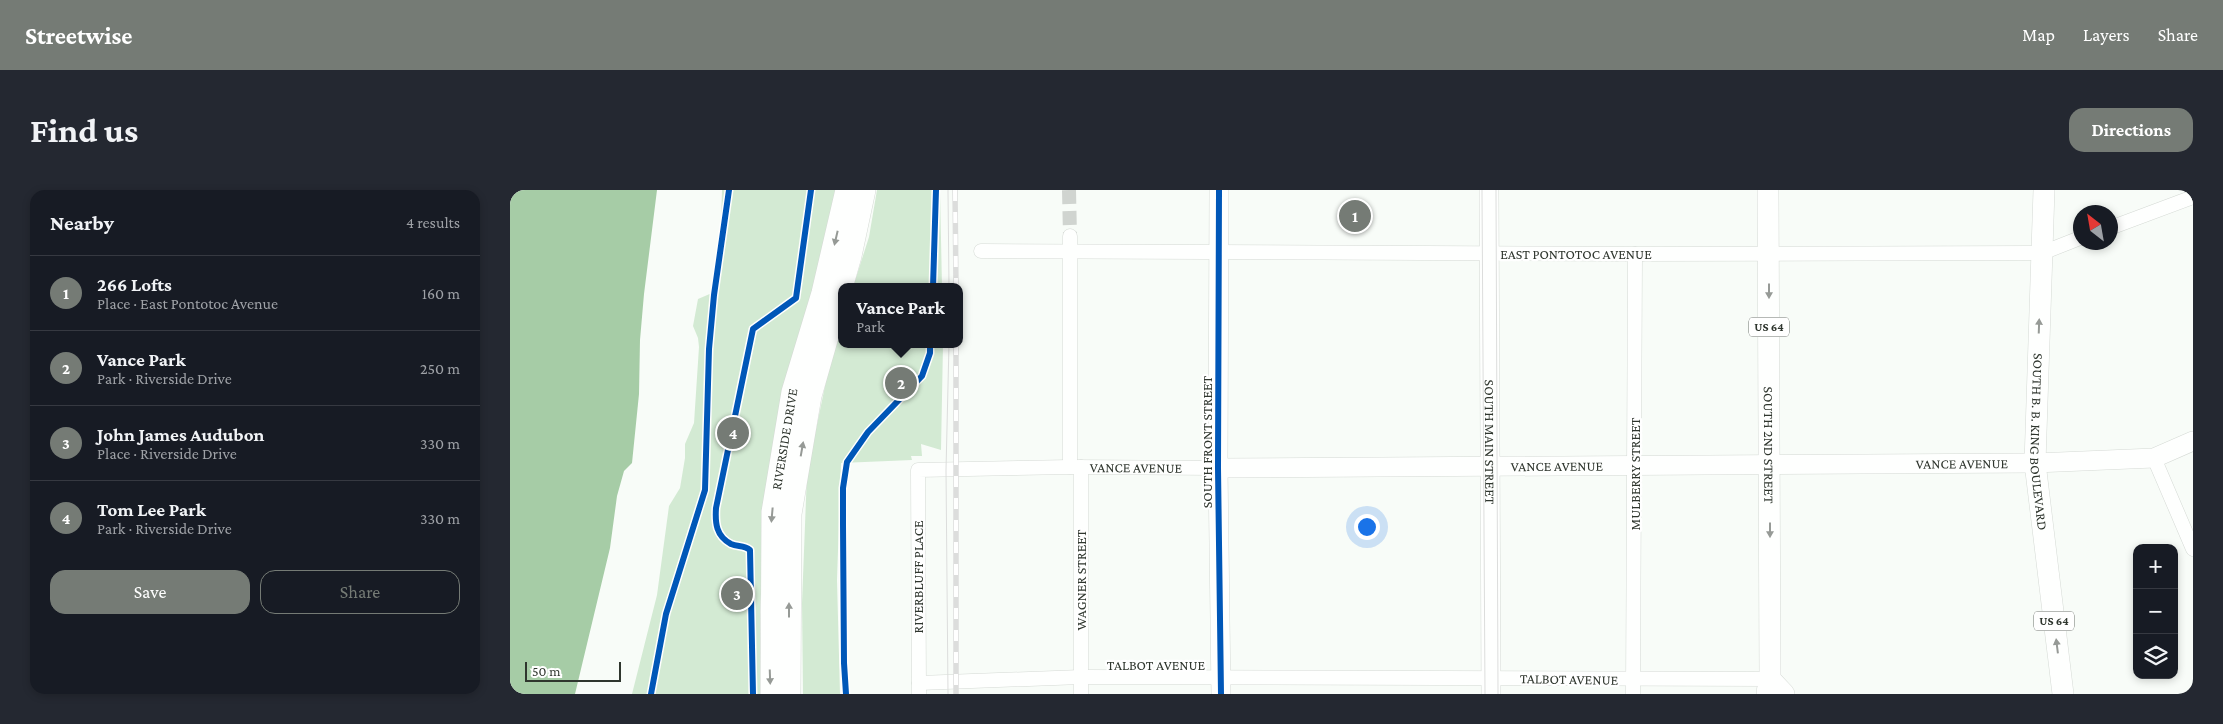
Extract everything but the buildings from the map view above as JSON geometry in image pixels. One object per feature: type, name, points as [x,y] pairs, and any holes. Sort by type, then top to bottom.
[{"type":"main road","name":"RIVERSIDE DRIVE","points":[[771,694],[772,512],[792,392],[826,276],[846,190]]},
{"type":"main road","name":"RIVERSIDE DRIVE","points":[[843,283],[851,256],[865,190]]},
{"type":"main road","name":"SOUTH 2ND STREET","points":[[1768,190],[1773,689]]},
{"type":"main road","name":"SOUTH B. B. KING BOULEVARD","points":[[2044,190],[2035,463],[2063,694]]},
{"type":"main road","name":"RIVERSIDE DRIVE","points":[[790,694],[791,514],[810,396],[838,300]]},
{"type":"street","name":"SOUTH FRONT STREET","points":[[1219,190],[1218,468],[1221,686]]},
{"type":"street","name":"SOUTH MAIN STREET","points":[[1489,190],[1491,686]]},
{"type":"street","points":[[2118,225],[2193,197]]},
{"type":"street","name":"WAGNER STREET","points":[[1070,236],[1081,694]]},
{"type":"street","name":"EAST PONTOTOC AVENUE","points":[[980,251],[1490,254],[2042,253],[2073,241]]},
{"type":"street","name":"MULBERRY STREET","points":[[1634,687],[1635,254]]},
{"type":"street","name":"VANCE AVENUE","points":[[918,470],[1076,467],[1218,468],[2035,463],[2154,458],[2193,441]]},
{"type":"street","points":[[2154,458],[2193,549]]},
{"type":"street","name":"RIVERBLUFF PLACE","points":[[918,470],[919,689]]},
{"type":"street","name":"TALBOT AVENUE","points":[[919,689],[1081,677],[1221,686],[1773,689]]},
{"type":"shaded area","points":[[510,190],[657,190],[644,294],[640,340],[639,394],[632,463],[624,471],[617,496],[610,548],[575,694],[510,694]]},
{"type":"shaded area","points":[[722,190],[838,190],[766,511],[760,610],[761,694],[632,694],[657,595],[669,506],[680,488],[685,458],[685,444],[694,423],[699,347],[698,338],[693,326],[698,299],[712,293],[721,223]]},
{"type":"shaded area","points":[[877,190],[940,190],[942,283],[854,283],[869,237]]},
{"type":"shaded area","points":[[838,335],[838,348],[943,348],[941,450],[921,444],[922,456],[911,456],[912,460],[841,463],[837,580],[840,694],[803,694],[802,603],[807,473],[831,357]]},
{"type":"tunnel","points":[[1069,190],[1070,236]]},
{"type":"tram line","points":[[948,190],[949,283]]},
{"type":"tram line","points":[[1482,190],[1485,694]]},
{"type":"tram line","points":[[1496,190],[1498,694]]},
{"type":"tram line","points":[[948,694],[946,470],[949,348]]},
{"type":"railway","points":[[955,190],[956,283]]},
{"type":"railway","points":[[956,348],[956,694]]},
{"type":"cycle path","points":[[651,694],[666,614],[705,490],[709,349],[714,295],[729,190]]},
{"type":"cycle path","points":[[753,694],[750,550],[731,544],[722,537],[716,524],[716,508],[753,329],[796,298],[811,190]]},
{"type":"cycle path","points":[[933,283],[936,190]]},
{"type":"cycle path","points":[[1219,190],[1218,468],[1221,694]]},
{"type":"cycle path","points":[[846,694],[844,663],[843,488],[847,462],[868,432],[922,376],[930,348]]},
{"type":"place","name":"266 Lofts","points":[[1355,216]]},
{"type":"place","name":"Vance Park","points":[[901,383]]},
{"type":"place","name":"Tom Lee Park","points":[[733,433]]},
{"type":"place","name":"John James Audubon","points":[[737,594]]}]
